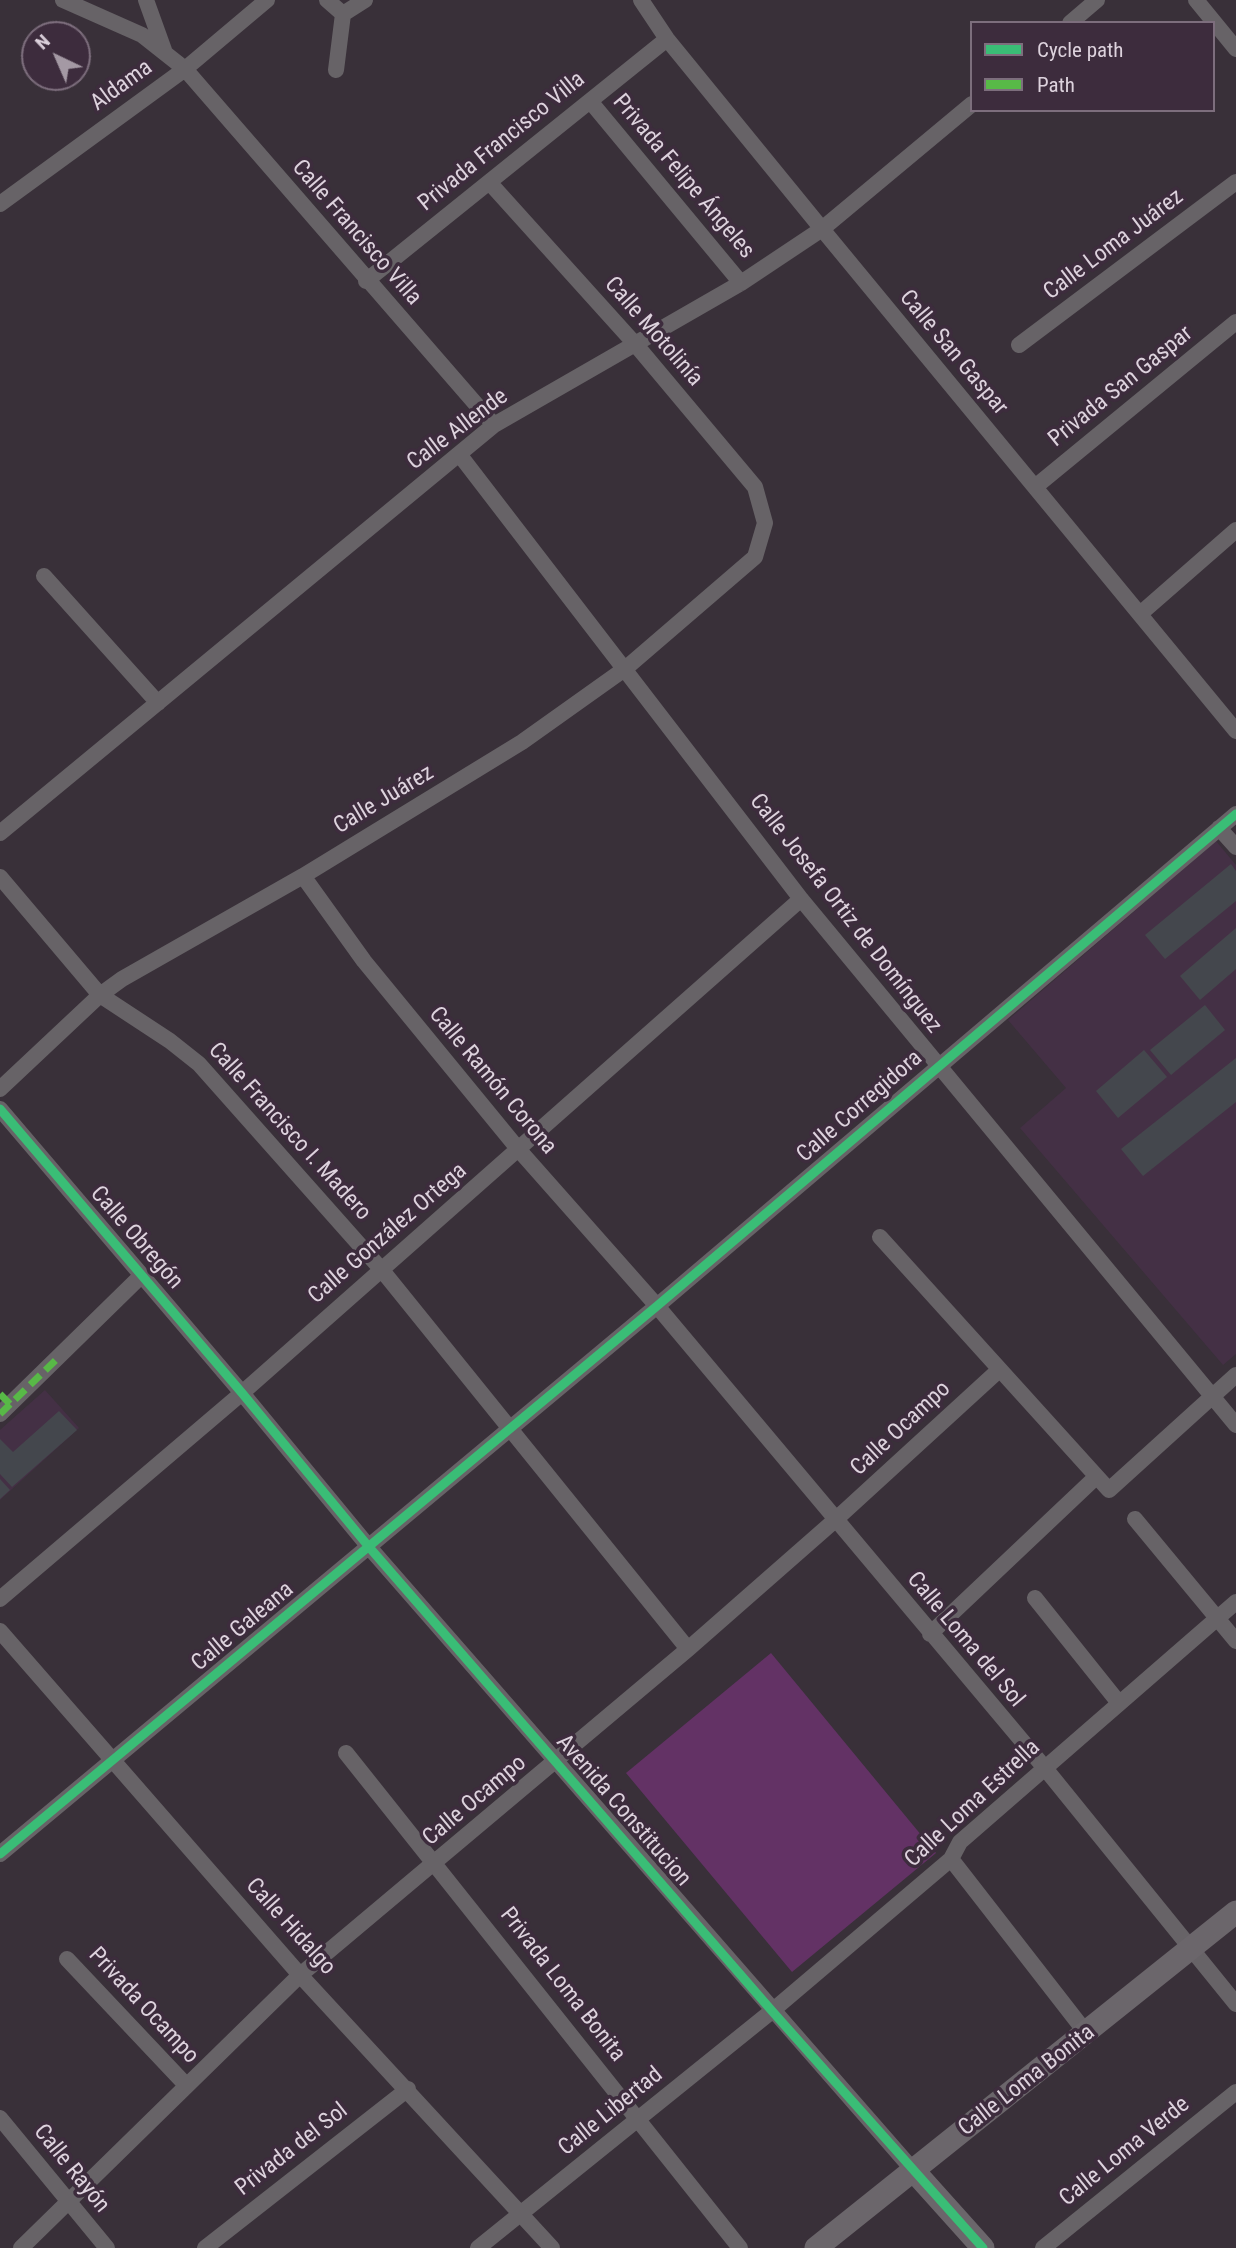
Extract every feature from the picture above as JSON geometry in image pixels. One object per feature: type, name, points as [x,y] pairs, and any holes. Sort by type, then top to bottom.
[{"type":"street","name":"Calle Francisco Villa","points":[[63,0],[85,4],[124,26],[164,50],[185,69],[366,281],[494,425]]},
{"type":"street","points":[[146,0],[164,50]]},
{"type":"street","name":"Aldama","points":[[0,204],[185,69],[267,0]]},
{"type":"street","points":[[327,0],[343,14]]},
{"type":"street","points":[[335,69],[343,14],[365,0]]},
{"type":"street","name":"Calle San Gaspar","points":[[641,0],[667,39],[1236,731]]},
{"type":"street","points":[[1072,21],[1097,0]]},
{"type":"street","points":[[1196,0],[1213,21]]},
{"type":"street","points":[[1215,23],[1236,49]]},
{"type":"street","name":"Privada Francisco Villa","points":[[366,281],[667,39]]},
{"type":"street","name":"Privada Felipe Ángeles","points":[[590,102],[741,283]]},
{"type":"street","name":"Calle Allende","points":[[0,833],[494,425],[741,283],[822,229],[970,106]]},
{"type":"street","name":"Calle Motolinía","points":[[489,182],[636,345],[755,487],[765,523]]},
{"type":"street","name":"Calle Loma Juárez","points":[[1019,345],[1236,182]]},
{"type":"street","name":"Privada San Gaspar","points":[[1035,487],[1236,322]]},
{"type":"street","name":"Calle Josefa Ortiz de Domínguez","points":[[459,454],[801,899],[1236,1424]]},
{"type":"street","name":"Calle Juárez","points":[[0,1088],[100,995],[122,979],[303,876],[522,742],[626,668],[755,557],[765,523]]},
{"type":"street","points":[[1140,614],[1236,530]]},
{"type":"street","points":[[44,576],[158,704]]},
{"type":"street","name":"Calle Corregidora","points":[[509,1429],[1236,814]]},
{"type":"street","points":[[1219,828],[1236,848]]},
{"type":"street","name":"Calle Ramón Corona","points":[[303,876],[364,961],[519,1150],[657,1306]]},
{"type":"street","name":"Calle Francisco I. Madero","points":[[0,877],[100,995],[170,1041],[199,1064],[382,1269],[688,1649]]},
{"type":"street","name":"Calle González Ortega","points":[[0,1599],[242,1393],[801,899]]},
{"type":"street","name":"Calle Obregón","points":[[0,1109],[242,1393]]},
{"type":"street","points":[[880,1237],[1109,1490],[1236,1375]]},
{"type":"street","points":[[3,1404],[57,1359],[142,1275]]},
{"type":"street","name":"Calle Loma del Sol","points":[[657,1306],[834,1521],[1044,1767],[1236,2004]]},
{"type":"street","name":"Calle Ocampo","points":[[21,2248],[300,1975],[556,1763],[688,1649],[834,1521],[999,1370]]},
{"type":"street","name":"Avenida Constitucion","points":[[242,1393],[369,1547],[556,1763],[983,2248]]},
{"type":"street","name":"Calle Galeana","points":[[0,1854],[509,1429]]},
{"type":"street","points":[[930,1634],[1096,1477]]},
{"type":"street","points":[[1135,1519],[1236,1641]]},
{"type":"street","points":[[1034,1598],[1119,1703]]},
{"type":"street","name":"Calle Loma Estrella","points":[[772,2011],[951,1859],[960,1842],[1236,1602]]},
{"type":"street","name":"Calle Hidalgo","points":[[0,1631],[300,1975],[552,2248]]},
{"type":"street","name":"Privada Loma Bonita","points":[[346,1752],[740,2248]]},
{"type":"street","points":[[951,1859],[1087,2034]]},
{"type":"street","name":"Calle Loma Bonita","points":[[816,2248],[1087,2034],[1236,1912]]},
{"type":"street","name":"Privada Ocampo","points":[[67,1959],[186,2085]]},
{"type":"street","name":"Calle Libertad","points":[[478,2248],[772,2011]]},
{"type":"street","name":"Privada del Sol","points":[[205,2248],[408,2089]]},
{"type":"street","name":"Calle Loma Verde","points":[[1043,2248],[1236,2092]]},
{"type":"street","name":"Calle Rayón","points":[[0,2118],[107,2248]]},
{"type":"shaded area","points":[[1216,841],[1236,865],[1236,1354],[1223,1365],[1020,1128],[1066,1088],[1008,1020]]},
{"type":"shaded area","points":[[45,1390],[79,1428],[0,1500],[0,1430]]},
{"type":"shaded area","points":[[771,1653],[936,1853],[792,1972],[626,1773]]},
{"type":"building","points":[[1231,864],[1236,871],[1236,901],[1165,959],[1145,935]]},
{"type":"building","points":[[1236,928],[1236,969],[1200,1000],[1180,976]]},
{"type":"building","points":[[1205,1005],[1225,1030],[1171,1075],[1150,1050]]},
{"type":"building","points":[[1144,1050],[1167,1077],[1118,1118],[1096,1091]]},
{"type":"building","points":[[1236,1058],[1236,1102],[1143,1176],[1121,1149]]},
{"type":"building","points":[[59,1411],[77,1430],[12,1487],[0,1474],[0,1439],[13,1452]]},
{"type":"building","points":[[0,1479],[10,1490],[0,1499]]},
{"type":"marked path","points":[[0,1414],[57,1359]]},
{"type":"marked path","points":[[0,1394],[10,1404]]},
{"type":"cycle path","points":[[0,1854],[657,1306],[1236,814]]},
{"type":"cycle path","points":[[0,1109],[369,1547],[772,2011],[983,2248]]}]
